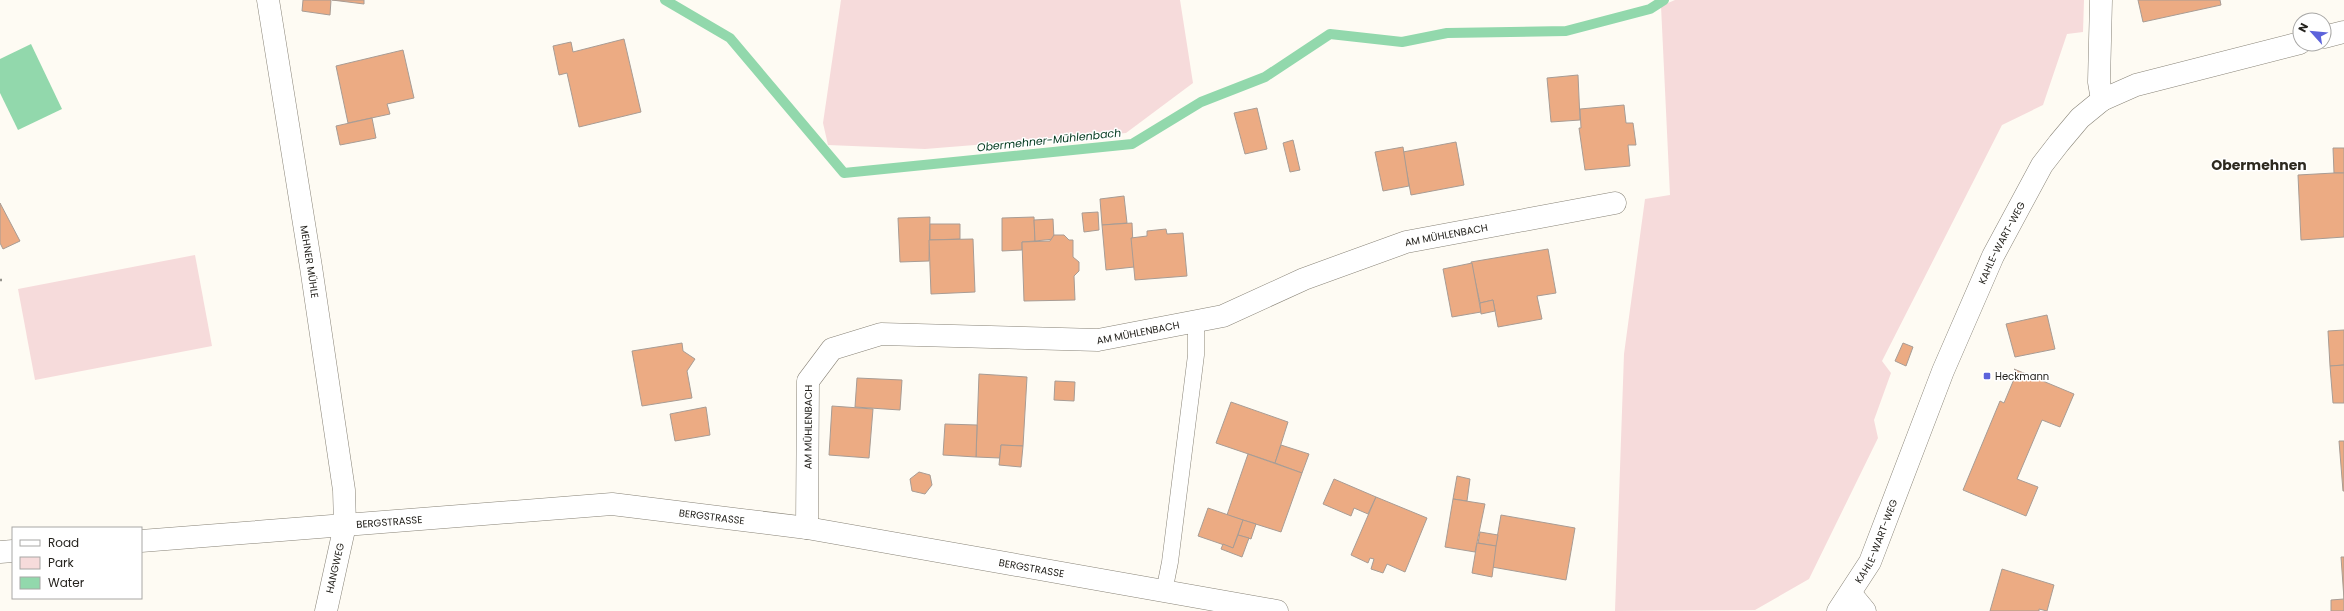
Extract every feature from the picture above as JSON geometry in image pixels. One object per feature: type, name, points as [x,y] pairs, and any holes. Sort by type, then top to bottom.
[{"type":"street","name":"MEHNER MÜHLE","points":[[268,0],[311,267],[344,490],[345,525]]},
{"type":"street","points":[[2101,0],[2099,82],[2102,100]]},
{"type":"street","points":[[2332,35],[2344,32]]},
{"type":"street","name":"KAHLE-WART-WEG","points":[[1851,594],[1870,562],[1943,371],[1993,256],[2042,165],[2080,118],[2102,100],[2136,85],[2292,45]]},
{"type":"street","name":"AM MÜHLENBACH","points":[[807,528],[808,380],[832,349],[881,334],[1098,340],[1223,316],[1304,279],[1406,242],[1615,203]]},
{"type":"street","name":"BERGSTRASSE","points":[[142,541],[612,504],[807,528],[1277,611]]},
{"type":"street","name":"HANGWEG","points":[[326,611],[345,525]]},
{"type":"street","points":[[0,552],[12,551]]},
{"type":"street","points":[[1838,611],[1851,594],[1865,611]]},
{"type":"lane","points":[[1164,592],[1170,562],[1196,355],[1196,321]]},
{"type":"path","points":[[0,280],[5,280]]},
{"type":"green space","points":[[841,0],[1180,0],[1193,83],[1126,133],[925,149],[828,145],[823,123]]},
{"type":"green space","points":[[1675,0],[2084,0],[2083,32],[2067,34],[2043,105],[2002,125],[1882,361],[1891,373],[1874,420],[1878,438],[1809,579],[1755,610],[1615,611],[1624,354],[1645,199],[1670,195],[1661,6]]},
{"type":"green space","points":[[195,255],[212,346],[35,380],[18,289]]},
{"type":"water","points":[[31,44],[62,109],[18,130],[0,93],[0,59]]},
{"type":"building","points":[[303,0],[331,0],[330,15],[302,11]]},
{"type":"building","points":[[332,0],[364,0],[364,4]]},
{"type":"building","points":[[2138,0],[2220,0],[2221,5],[2143,22]]},
{"type":"building","points":[[624,39],[641,112],[579,127],[567,73],[559,75],[553,46],[571,42],[573,52]]},
{"type":"building","points":[[403,50],[414,98],[387,104],[390,114],[348,123],[336,66]]},
{"type":"building","points":[[1578,75],[1580,120],[1551,122],[1547,78]]},
{"type":"building","points":[[1624,105],[1626,123],[1633,123],[1636,145],[1628,145],[1630,166],[1585,170],[1579,128],[1581,128],[1580,109]]},
{"type":"building","points":[[1257,108],[1267,149],[1245,154],[1234,113]]},
{"type":"building","points":[[372,118],[376,138],[340,145],[336,126]]},
{"type":"building","points":[[1293,140],[1300,170],[1290,172],[1283,143]]},
{"type":"building","points":[[1456,142],[1464,185],[1411,195],[1403,152]]},
{"type":"building","points":[[1403,147],[1409,186],[1383,191],[1375,152]]},
{"type":"building","points":[[2333,148],[2344,148],[2344,173],[2334,173]]},
{"type":"building","points":[[2344,173],[2344,237],[2301,240],[2298,175]]},
{"type":"building","points":[[1124,196],[1127,223],[1102,225],[1100,199]]},
{"type":"building","points":[[0,203],[20,241],[3,249],[0,243]]},
{"type":"building","points":[[1098,212],[1099,230],[1084,232],[1082,213]]},
{"type":"building","points":[[930,217],[929,261],[900,262],[898,218]]},
{"type":"building","points":[[1034,217],[1035,241],[1022,242],[1022,250],[1002,251],[1002,218]]},
{"type":"building","points":[[1053,219],[1054,239],[1035,241],[1034,220]]},
{"type":"building","points":[[1132,223],[1134,267],[1106,270],[1102,225]]},
{"type":"building","points":[[930,224],[960,224],[960,239],[930,240]]},
{"type":"building","points":[[1166,229],[1167,234],[1183,233],[1187,276],[1135,280],[1131,238],[1147,236],[1147,231]]},
{"type":"building","points":[[1054,235],[1064,235],[1069,240],[1073,240],[1073,257],[1079,262],[1079,271],[1074,276],[1075,300],[1024,301],[1022,242],[1050,241]]},
{"type":"building","points":[[973,239],[975,292],[931,294],[929,240]]},
{"type":"building","points":[[1548,249],[1556,293],[1537,296],[1542,319],[1498,327],[1493,300],[1480,303],[1471,262]]},
{"type":"building","points":[[1472,263],[1481,312],[1452,317],[1443,269]]},
{"type":"building","points":[[1493,300],[1495,311],[1481,314],[1480,303]]},
{"type":"building","points":[[2047,315],[2055,349],[2015,357],[2006,324]]},
{"type":"building","points":[[2344,330],[2344,365],[2330,366],[2328,331]]},
{"type":"building","points":[[682,343],[683,351],[695,359],[687,371],[692,398],[642,406],[632,351]]},
{"type":"building","points":[[1903,343],[1913,347],[1906,366],[1895,361]]},
{"type":"building","points":[[2344,365],[2344,403],[2333,403],[2330,366]]},
{"type":"building","points":[[2014,369],[2074,394],[2060,427],[2042,420],[2017,479],[2038,487],[2026,516],[1963,490],[2000,401],[2004,403],[2017,372]]},
{"type":"building","points":[[979,374],[1027,377],[1023,446],[1001,445],[1000,458],[976,457]]},
{"type":"building","points":[[857,378],[902,380],[900,410],[855,407]]},
{"type":"building","points":[[1055,381],[1075,382],[1074,401],[1054,400]]},
{"type":"building","points":[[1231,402],[1288,422],[1275,463],[1216,443]]},
{"type":"building","points":[[832,406],[873,409],[869,458],[829,455]]},
{"type":"building","points":[[706,407],[710,435],[675,441],[670,414]]},
{"type":"building","points":[[945,424],[977,425],[976,457],[943,455]]},
{"type":"building","points":[[2339,441],[2344,441],[2344,491],[2343,491]]},
{"type":"building","points":[[1001,445],[1023,446],[1021,467],[999,465]]},
{"type":"building","points":[[1281,445],[1309,454],[1302,473],[1275,463]]},
{"type":"building","points":[[1248,454],[1302,473],[1281,532],[1227,515]]},
{"type":"building","points":[[919,472],[930,475],[932,485],[925,494],[912,491],[910,479]]},
{"type":"building","points":[[1457,476],[1470,479],[1467,501],[1453,499]]},
{"type":"building","points":[[1334,479],[1376,497],[1368,514],[1354,508],[1351,516],[1323,504]]},
{"type":"building","points":[[1376,497],[1427,518],[1405,572],[1387,564],[1383,573],[1371,569],[1374,559],[1370,558],[1368,563],[1351,555]]},
{"type":"building","points":[[1453,499],[1485,504],[1475,552],[1445,547]]},
{"type":"building","points":[[1208,508],[1243,520],[1233,548],[1198,536]]},
{"type":"building","points":[[1501,515],[1575,528],[1566,580],[1492,567]]},
{"type":"building","points":[[1243,520],[1256,524],[1251,539],[1238,535]]},
{"type":"building","points":[[1480,532],[1498,535],[1496,546],[1478,543]]},
{"type":"building","points":[[1238,535],[1249,538],[1242,557],[1221,549],[1223,544],[1233,548]]},
{"type":"building","points":[[1477,543],[1496,546],[1492,577],[1472,573]]},
{"type":"building","points":[[2341,557],[2344,557],[2344,599]]},
{"type":"building","points":[[2002,569],[2054,585],[2047,611],[2039,609],[2039,611],[1990,611]]},
{"type":"building","points":[[2344,599],[2344,611],[2331,611],[2331,600]]},
{"type":"waterway","name":"Obermehner-Mühlenbach","points":[[665,0],[730,38],[844,173],[1132,144],[1201,102],[1265,77],[1330,34],[1402,42],[1447,33],[1566,31],[1650,9],[1664,0]]},
{"type":"place","name":"Heckmann","points":[[1987,376]]},
{"type":"district","name":"Obermehnen","points":[[2259,165]]}]
